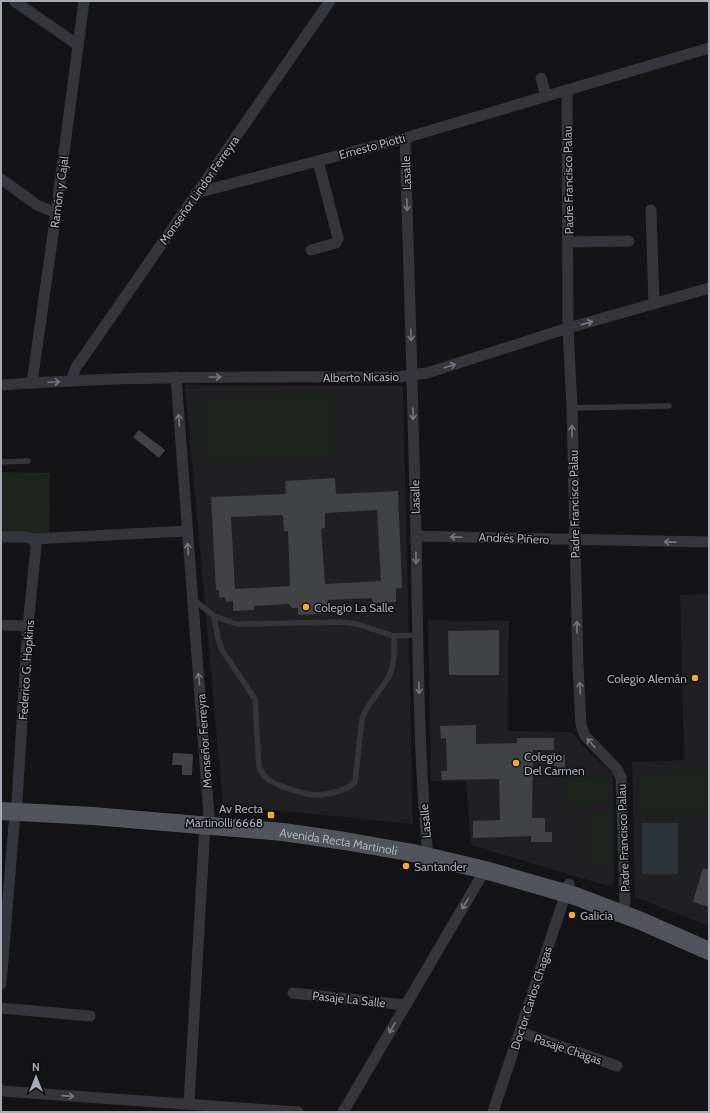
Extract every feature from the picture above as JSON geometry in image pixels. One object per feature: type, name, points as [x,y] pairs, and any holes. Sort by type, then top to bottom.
[{"type":"main road","name":"Avenida Recta Martinoli","points":[[9,806],[312,826],[427,851],[491,861],[567,889],[709,951]]},
{"type":"main road","name":"Avenida Recta Martinoli","points":[[427,851],[485,870],[625,904],[709,940]]},
{"type":"street","points":[[14,1],[78,45]]},
{"type":"street","name":"Ramón y Cajal","points":[[32,383],[84,1]]},
{"type":"street","name":"Monseñor Lindor Ferreyra","points":[[71,381],[76,367],[82,358],[330,1]]},
{"type":"street","points":[[567,90],[709,48]]},
{"type":"street","points":[[541,78],[546,96]]},
{"type":"street","name":"Ernesto Piotti","points":[[196,193],[405,138],[567,90]]},
{"type":"street","name":"Padre Francisco Palau","points":[[567,90],[568,328],[572,408],[578,666],[581,725],[585,736],[616,768],[621,777],[625,904]]},
{"type":"street","name":"Lasalle","points":[[405,138],[416,536],[417,635],[422,784],[427,851]]},
{"type":"street","points":[[311,250],[336,243],[338,238],[318,161]]},
{"type":"street","points":[[1,179],[37,205],[56,213]]},
{"type":"street","points":[[651,210],[654,304]]},
{"type":"street","points":[[568,242],[630,241]]},
{"type":"street","name":"Alberto Nicasio","points":[[1,385],[176,377],[398,377],[427,373],[568,328],[709,288]]},
{"type":"street","name":"Monseñor Ferreyra","points":[[176,377],[192,598],[202,708],[207,820],[189,1104]]},
{"type":"street","points":[[1,537],[26,537],[33,539],[187,531]]},
{"type":"street","name":"Andrés Piñero","points":[[416,536],[709,542]]},
{"type":"street","name":"Federico G. Hopkins","points":[[1,984],[9,806],[36,546],[33,539]]},
{"type":"street","points":[[1,625],[28,626]]},
{"type":"street","points":[[343,1112],[485,870]]},
{"type":"street","name":"Doctor Carlos Chagas","points":[[493,1112],[567,889]]},
{"type":"street","name":"Pasaje La Salle","points":[[293,993],[405,1005]]},
{"type":"street","points":[[1,1008],[90,1016]]},
{"type":"street","name":"Pasaje Chagas","points":[[520,1032],[617,1066]]},
{"type":"street","points":[[1,1091],[298,1112]]},
{"type":"lane","points":[[572,408],[669,406]]},
{"type":"lane","points":[[1,462],[28,461]]},
{"type":"lane","points":[[192,598],[214,616],[237,624],[341,622],[357,624],[394,636],[417,635]]},
{"type":"lane","points":[[214,616],[218,639],[222,650],[256,698],[259,768],[262,774],[268,780],[314,795],[343,790],[355,782],[364,711],[389,676],[393,664],[394,636]]},
{"type":"shaded area","name":"Colegio La Salle","points":[[185,385],[403,386],[413,824],[223,805]]},
{"type":"shaded area","points":[[333,394],[336,457],[204,463],[201,400]]},
{"type":"shaded area","points":[[1,472],[50,473],[49,533],[1,533]]},
{"type":"shaded area","name":"Colegio Alemán","points":[[709,594],[709,926],[635,897],[632,762],[684,760],[680,595]]},
{"type":"shaded area","name":"Colegio Del Carmen","points":[[428,620],[509,621],[508,731],[571,732],[590,753],[613,774],[614,883],[608,886],[471,845],[466,782],[431,781]]},
{"type":"shaded area","points":[[709,771],[709,815],[640,815],[639,772]]},
{"type":"shaded area","points":[[610,777],[612,804],[567,807],[565,780]]},
{"type":"shaded area","points":[[588,813],[611,813],[612,864],[589,864]]},
{"type":"shaded area","points":[[642,823],[678,823],[678,874],[642,874]]},
{"type":"building","points":[[139,430],[165,450],[159,458],[133,437]]},
{"type":"building","name":"Colegio La Salle","points":[[335,478],[336,494],[398,491],[402,588],[396,589],[396,602],[373,603],[372,598],[328,600],[328,606],[322,607],[322,614],[298,615],[298,608],[292,608],[289,604],[254,606],[254,610],[233,611],[233,601],[226,602],[225,597],[219,598],[219,590],[216,590],[211,497],[286,494],[285,481]],"holes":[[[377,510],[381,581],[325,584],[321,529],[325,528],[325,513]],[[283,515],[284,531],[288,531],[290,586],[235,589],[231,517]]]},
{"type":"building","points":[[499,630],[499,675],[449,675],[448,631]]},
{"type":"building","points":[[476,725],[476,744],[517,743],[517,738],[554,738],[554,750],[533,750],[532,818],[545,818],[545,832],[552,832],[552,842],[531,842],[531,836],[473,838],[473,821],[500,820],[499,779],[442,780],[441,771],[447,771],[446,738],[441,739],[440,726]]},
{"type":"building","points":[[173,753],[193,754],[192,775],[182,775],[182,765],[172,765]]},
{"type":"building","points":[[549,755],[565,755],[565,772],[557,772],[557,766],[554,766],[554,762],[549,762]]},
{"type":"building","points":[[703,868],[709,870],[709,907],[693,902]]},
{"type":"place","name":"Colegio La Salle","points":[[306,607]]},
{"type":"place","name":"Colegio Alemán","points":[[695,678]]},
{"type":"place","name":"Colegio Del Carmen","points":[[516,763]]},
{"type":"place","name":"Av Recta Martinolli 6668","points":[[271,815]]},
{"type":"place","name":"Santander","points":[[406,866]]},
{"type":"place","name":"Galicia","points":[[572,915]]}]
